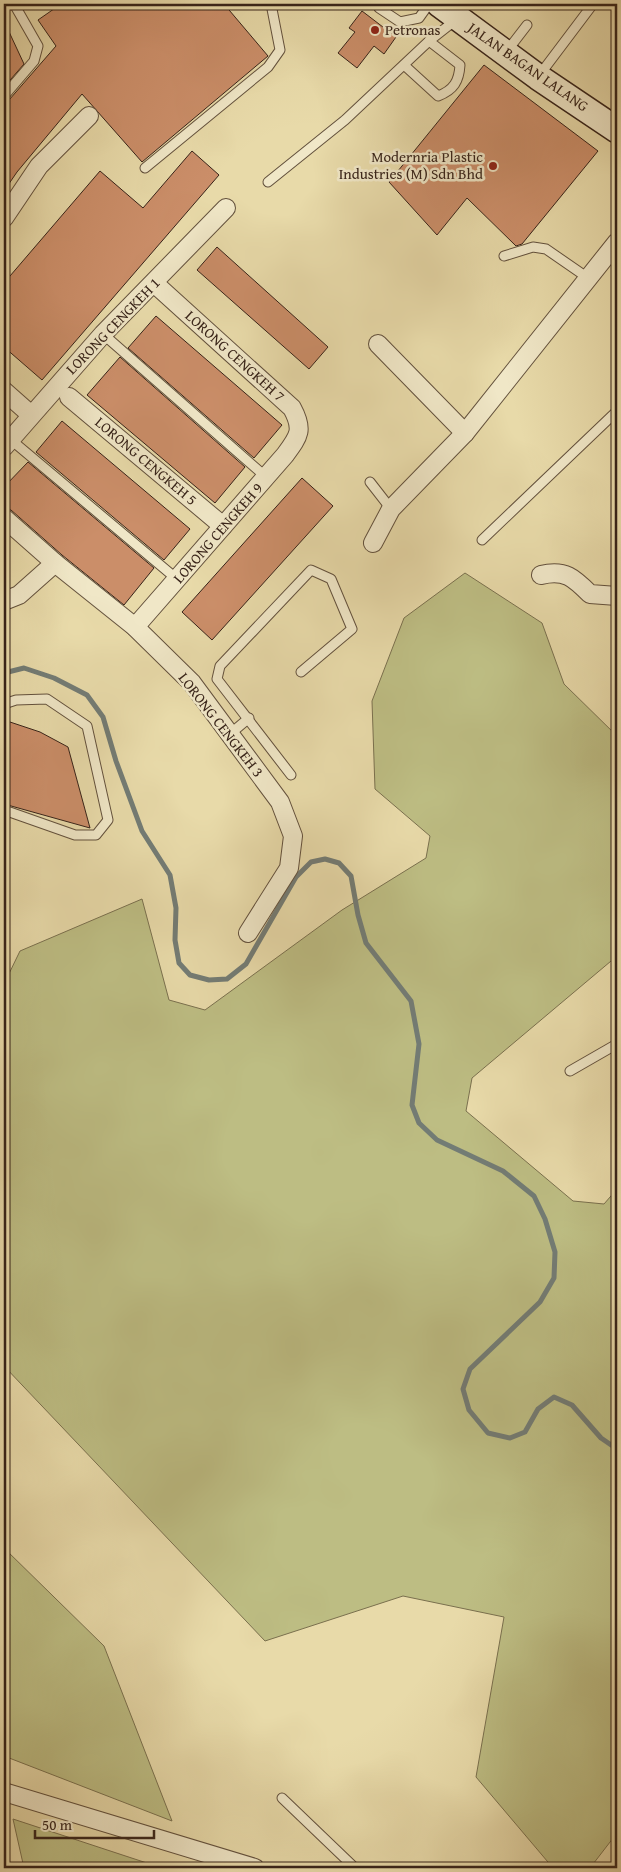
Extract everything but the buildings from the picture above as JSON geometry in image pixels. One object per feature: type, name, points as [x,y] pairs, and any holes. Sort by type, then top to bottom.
[{"type":"main road","name":"JALAN BAGAN LALANG","points":[[448,11],[538,77],[617,130]]},
{"type":"street","points":[[4,218],[39,166],[89,116]]},
{"type":"street","name":"LORONG CENGKEH 1","points":[[7,443],[30,414],[103,334],[226,208]]},
{"type":"street","points":[[373,543],[391,509],[465,433],[617,242]]},
{"type":"street","name":"LORONG CENGKEH 7","points":[[154,283],[292,408],[300,425],[299,437]]},
{"type":"street","points":[[378,344],[465,433]]},
{"type":"street","points":[[4,391],[30,414]]},
{"type":"street","name":"LORONG CENGKEH 5","points":[[69,397],[223,526]]},
{"type":"street","name":"LORONG CENGKEH 9","points":[[135,627],[178,580],[299,437]]},
{"type":"street","name":"LORONG CENGKEH 3","points":[[4,518],[55,563],[135,627],[192,683],[280,802],[293,836],[289,868],[248,932]]},
{"type":"street","points":[[4,601],[19,595],[55,563]]},
{"type":"street","points":[[541,575],[556,571],[575,580],[590,594],[617,596]]},
{"type":"street","points":[[4,1792],[255,1868]]},
{"type":"lane","points":[[4,96],[34,61],[38,46],[14,4]]},
{"type":"lane","points":[[145,168],[268,67],[280,50],[271,4]]},
{"type":"lane","points":[[379,4],[379,8],[400,22],[419,18],[429,4]]},
{"type":"lane","points":[[538,77],[593,4]]},
{"type":"lane","points":[[268,182],[344,120],[404,65],[429,41],[448,11]]},
{"type":"lane","points":[[505,53],[527,25]]},
{"type":"lane","points":[[404,65],[438,96],[450,92],[459,79],[460,65],[429,41]]},
{"type":"lane","points":[[504,256],[533,246],[546,249],[588,278]]},
{"type":"lane","points":[[103,334],[266,476]]},
{"type":"lane","points":[[482,540],[617,411]]},
{"type":"lane","points":[[7,443],[178,580]]},
{"type":"lane","points":[[370,482],[391,509]]},
{"type":"lane","points":[[292,774],[217,679],[220,666],[311,570],[331,579],[352,629],[301,672]]},
{"type":"lane","points":[[4,704],[16,700],[47,699],[87,726],[108,820],[96,835],[75,835],[4,810]]},
{"type":"lane","points":[[230,734],[249,718]]},
{"type":"lane","points":[[570,1071],[617,1044]]},
{"type":"lane","points":[[282,1798],[355,1868]]},
{"type":"green space","points":[[465,573],[542,623],[564,684],[617,736],[617,956],[472,1078],[466,1111],[573,1201],[604,1204],[617,1189],[617,1833],[590,1868],[553,1868],[476,1777],[504,1617],[403,1596],[265,1641],[4,1366],[4,984],[20,951],[142,899],[169,1000],[205,1010],[342,910],[426,858],[430,836],[375,789],[372,701],[404,618]]},
{"type":"green space","points":[[4,1548],[104,1646],[172,1821],[4,1756]]},
{"type":"green space","points":[[13,1819],[162,1868],[24,1868]]},
{"type":"waterway","points":[[4,673],[24,668],[54,678],[87,695],[103,717],[116,761],[142,831],[170,875],[176,908],[175,940],[179,963],[190,975],[209,980],[227,979],[246,964],[296,877],[311,862],[325,859],[339,863],[351,876],[358,915],[366,943],[411,1001],[419,1044],[412,1105],[419,1123],[437,1140],[503,1171],[534,1196],[545,1219],[555,1252],[554,1278],[540,1302],[470,1369],[463,1389],[469,1410],[488,1433],[510,1438],[525,1432],[538,1409],[554,1397],[572,1405],[601,1438],[617,1449]]},
{"type":"place","name":"Petronas","points":[[375,30]]},
{"type":"place","name":"Modernria Plastic Industries (M) Sdn Bhd","points":[[493,166]]}]
